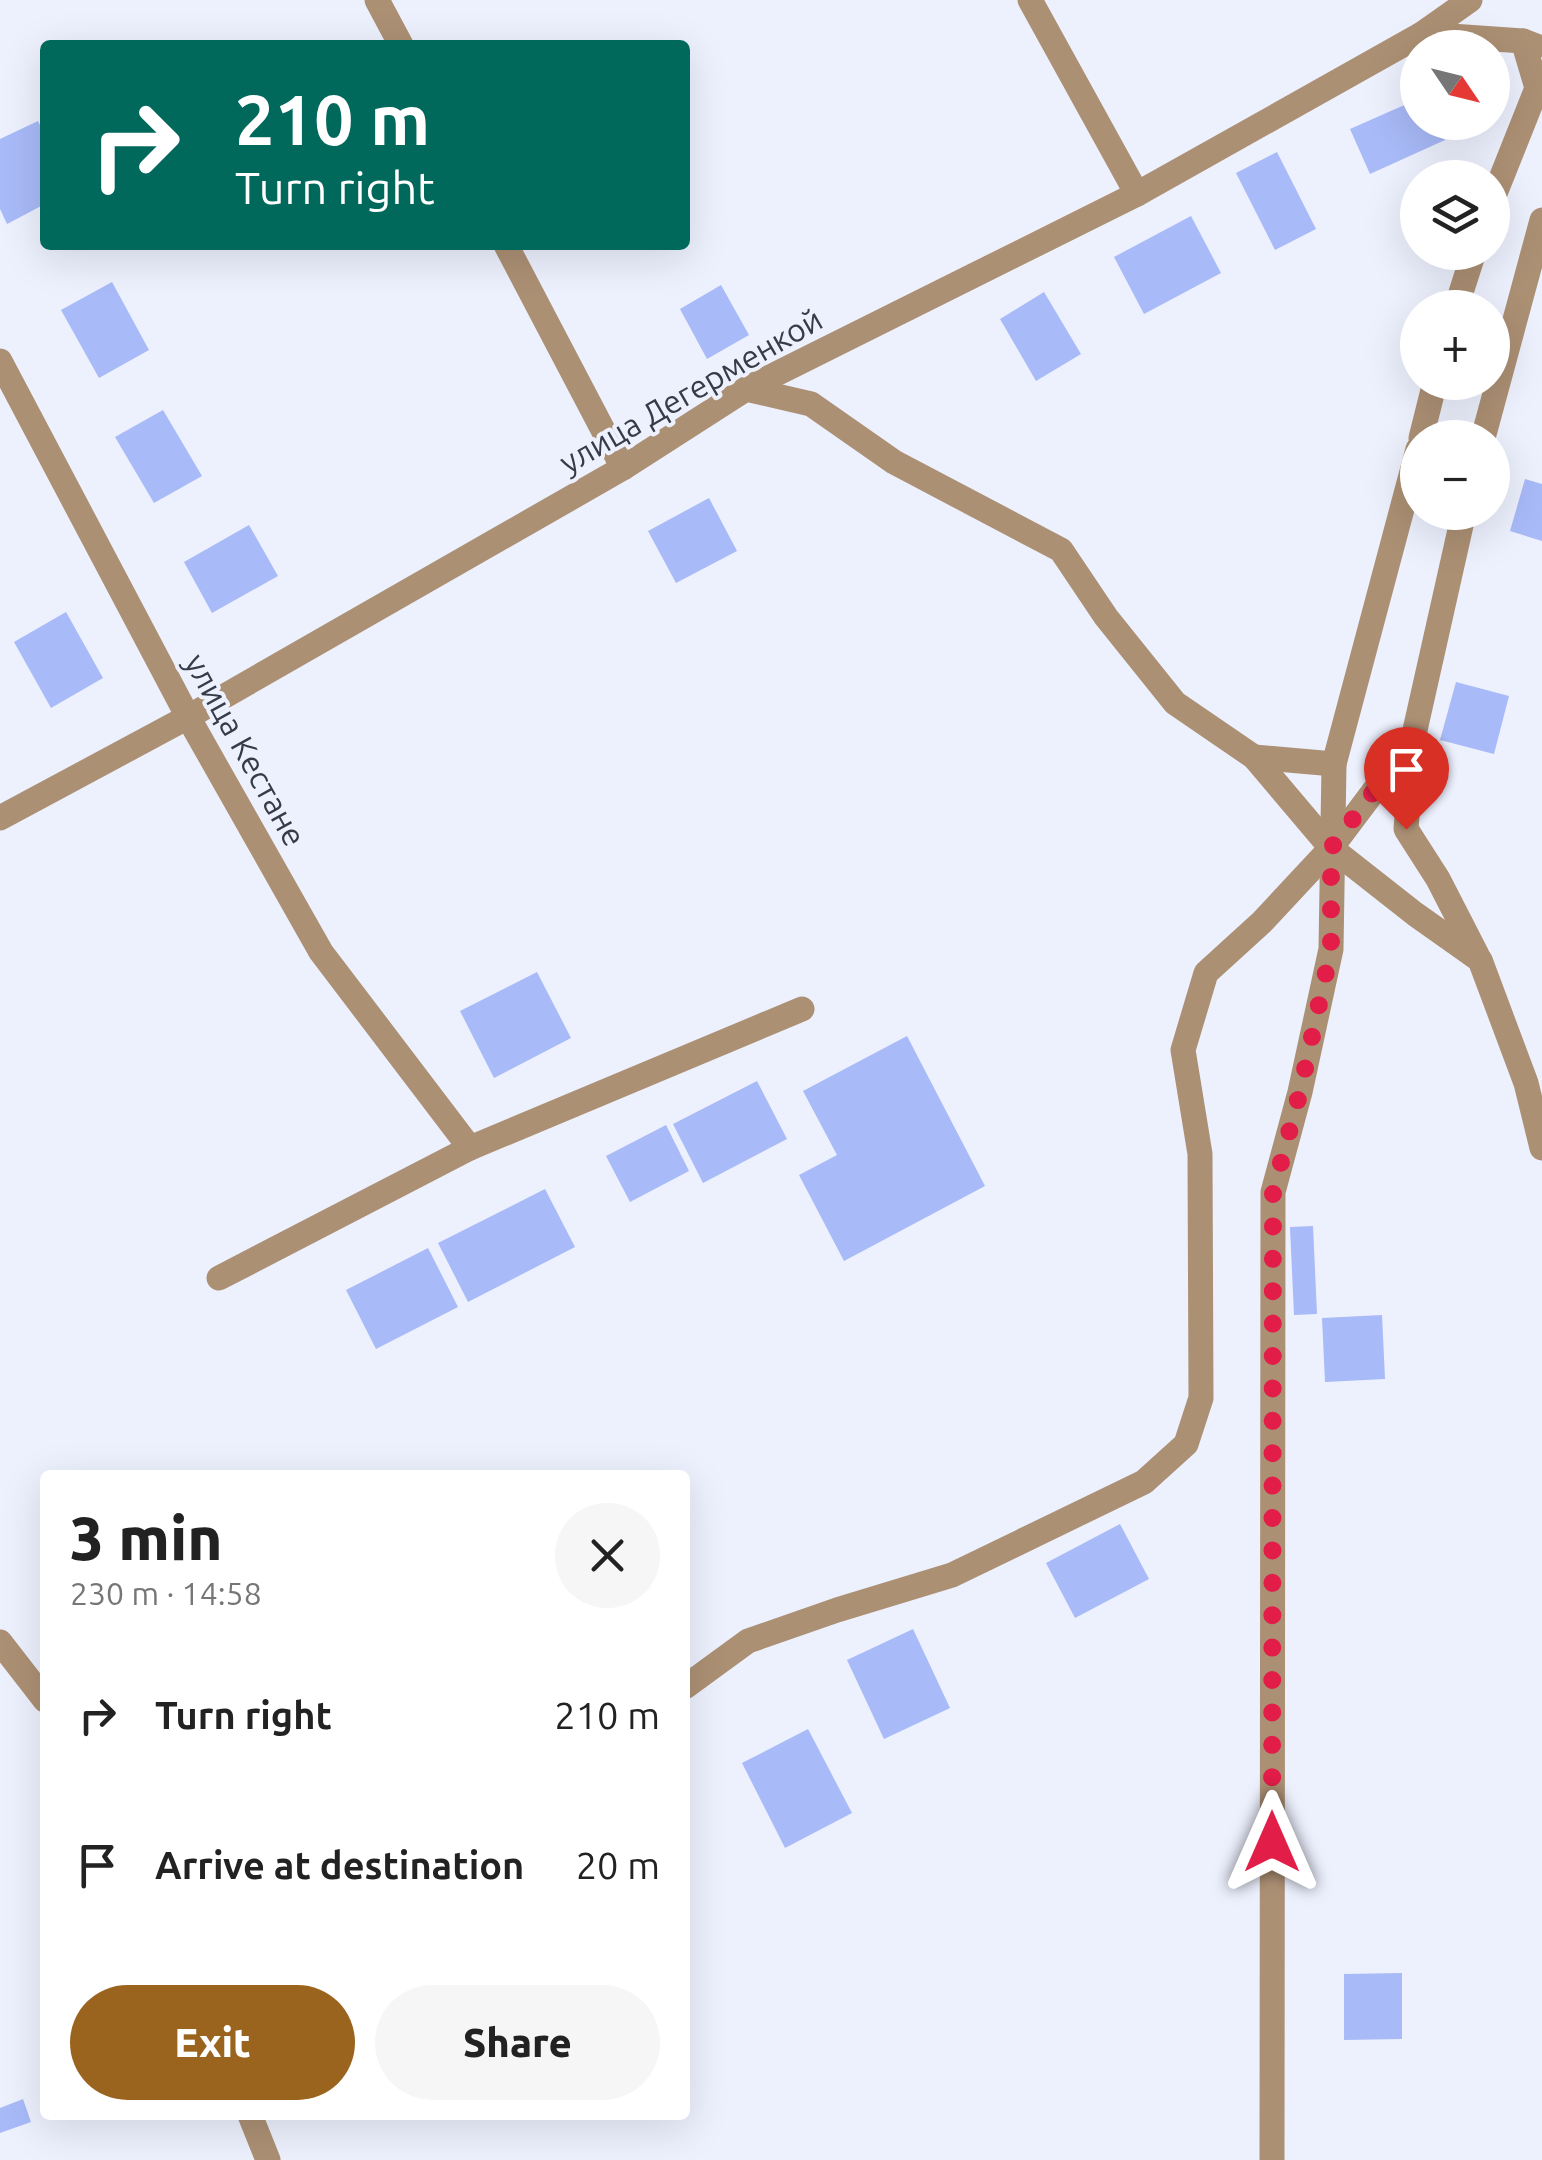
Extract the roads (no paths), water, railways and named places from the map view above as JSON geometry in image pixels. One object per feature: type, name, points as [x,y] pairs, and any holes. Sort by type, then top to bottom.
[{"type":"street","points":[[378,0],[398,40]]},
{"type":"street","points":[[1030,0],[1137,194]]},
{"type":"street","name":"улица Дегерменкой","points":[[1428,30],[1470,0]]},
{"type":"street","points":[[1508,160],[1537,88],[1533,45]]},
{"type":"street","name":"улица Дегерменкой","points":[[0,818],[188,717],[623,468],[746,389],[1137,194],[1400,46]]},
{"type":"street","points":[[1488,420],[1542,220]]},
{"type":"street","points":[[509,250],[623,468]]},
{"type":"street","name":"улица Кестане","points":[[0,361],[188,717],[322,952],[470,1148]]},
{"type":"street","points":[[746,389],[810,404],[894,462],[1061,550],[1106,618],[1174,703],[1254,757],[1331,848],[1480,960]]},
{"type":"street","points":[[1272,2160],[1273,1192],[1300,1092],[1331,949],[1334,764],[1400,516]]},
{"type":"street","points":[[1460,530],[1413,739],[1406,829],[1438,879],[1480,960],[1526,1083],[1542,1148]]},
{"type":"street","points":[[690,1683],[748,1642],[952,1575],[1144,1482],[1186,1444],[1201,1398],[1200,1154],[1183,1050],[1206,973],[1262,922],[1331,848],[1413,739]]},
{"type":"street","points":[[1254,757],[1334,764]]},
{"type":"street","points":[[219,1278],[470,1148],[802,1009]]},
{"type":"street","points":[[0,1642],[40,1694]]},
{"type":"street","points":[[252,2120],[268,2160]]}]
